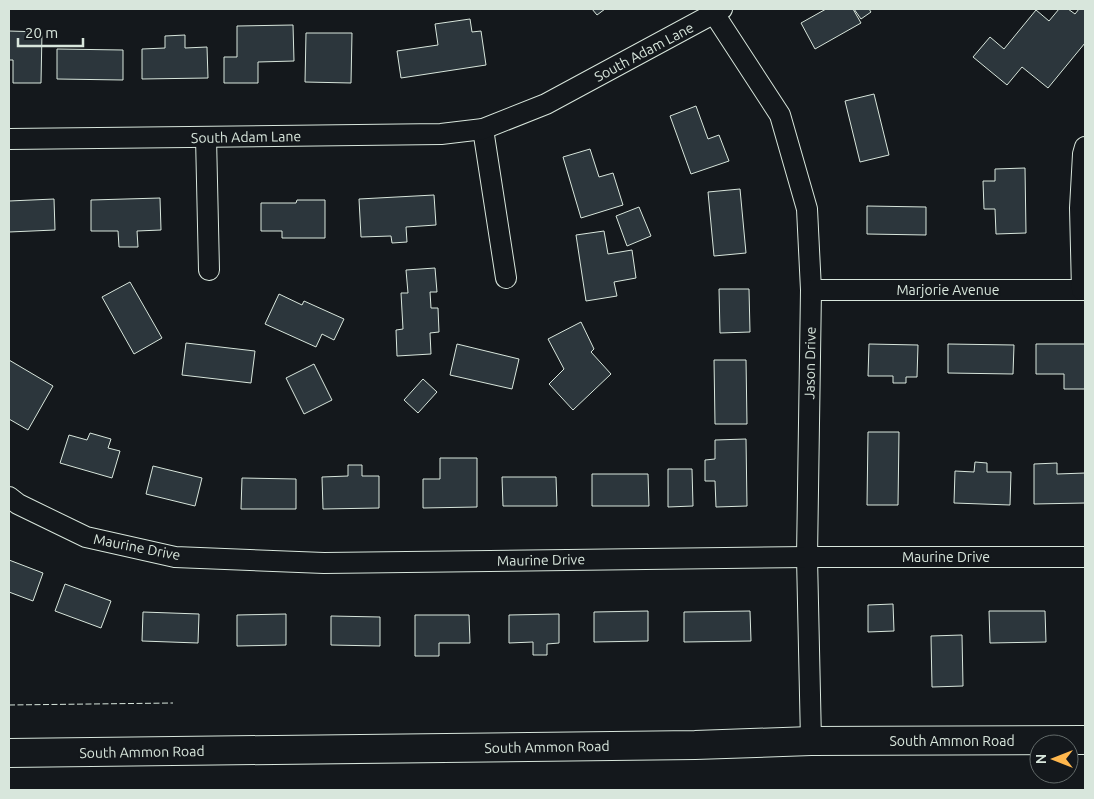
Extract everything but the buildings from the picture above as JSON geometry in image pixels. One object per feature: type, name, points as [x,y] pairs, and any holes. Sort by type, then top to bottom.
[{"type":"main road","name":"South Ammon Road","points":[[9,753],[695,745],[811,741],[1085,740]]},
{"type":"street","name":"South Adam Lane","points":[[9,139],[441,134],[483,129],[546,104],[716,10]]},
{"type":"street","name":"Jason Drive","points":[[716,10],[780,115],[807,209],[811,290],[807,557],[811,741]]},
{"type":"street","points":[[483,129],[506,278]]},
{"type":"street","points":[[206,137],[209,270]]},
{"type":"street","points":[[1084,290],[1080,208],[1085,147]]},
{"type":"street","name":"Marjorie Avenue","points":[[811,290],[1084,290]]},
{"type":"street","name":"Maurine Drive","points":[[9,497],[18,504],[86,537],[175,557],[324,563],[807,557],[1085,557]]},
{"type":"fence","points":[[9,705],[173,703]]}]
